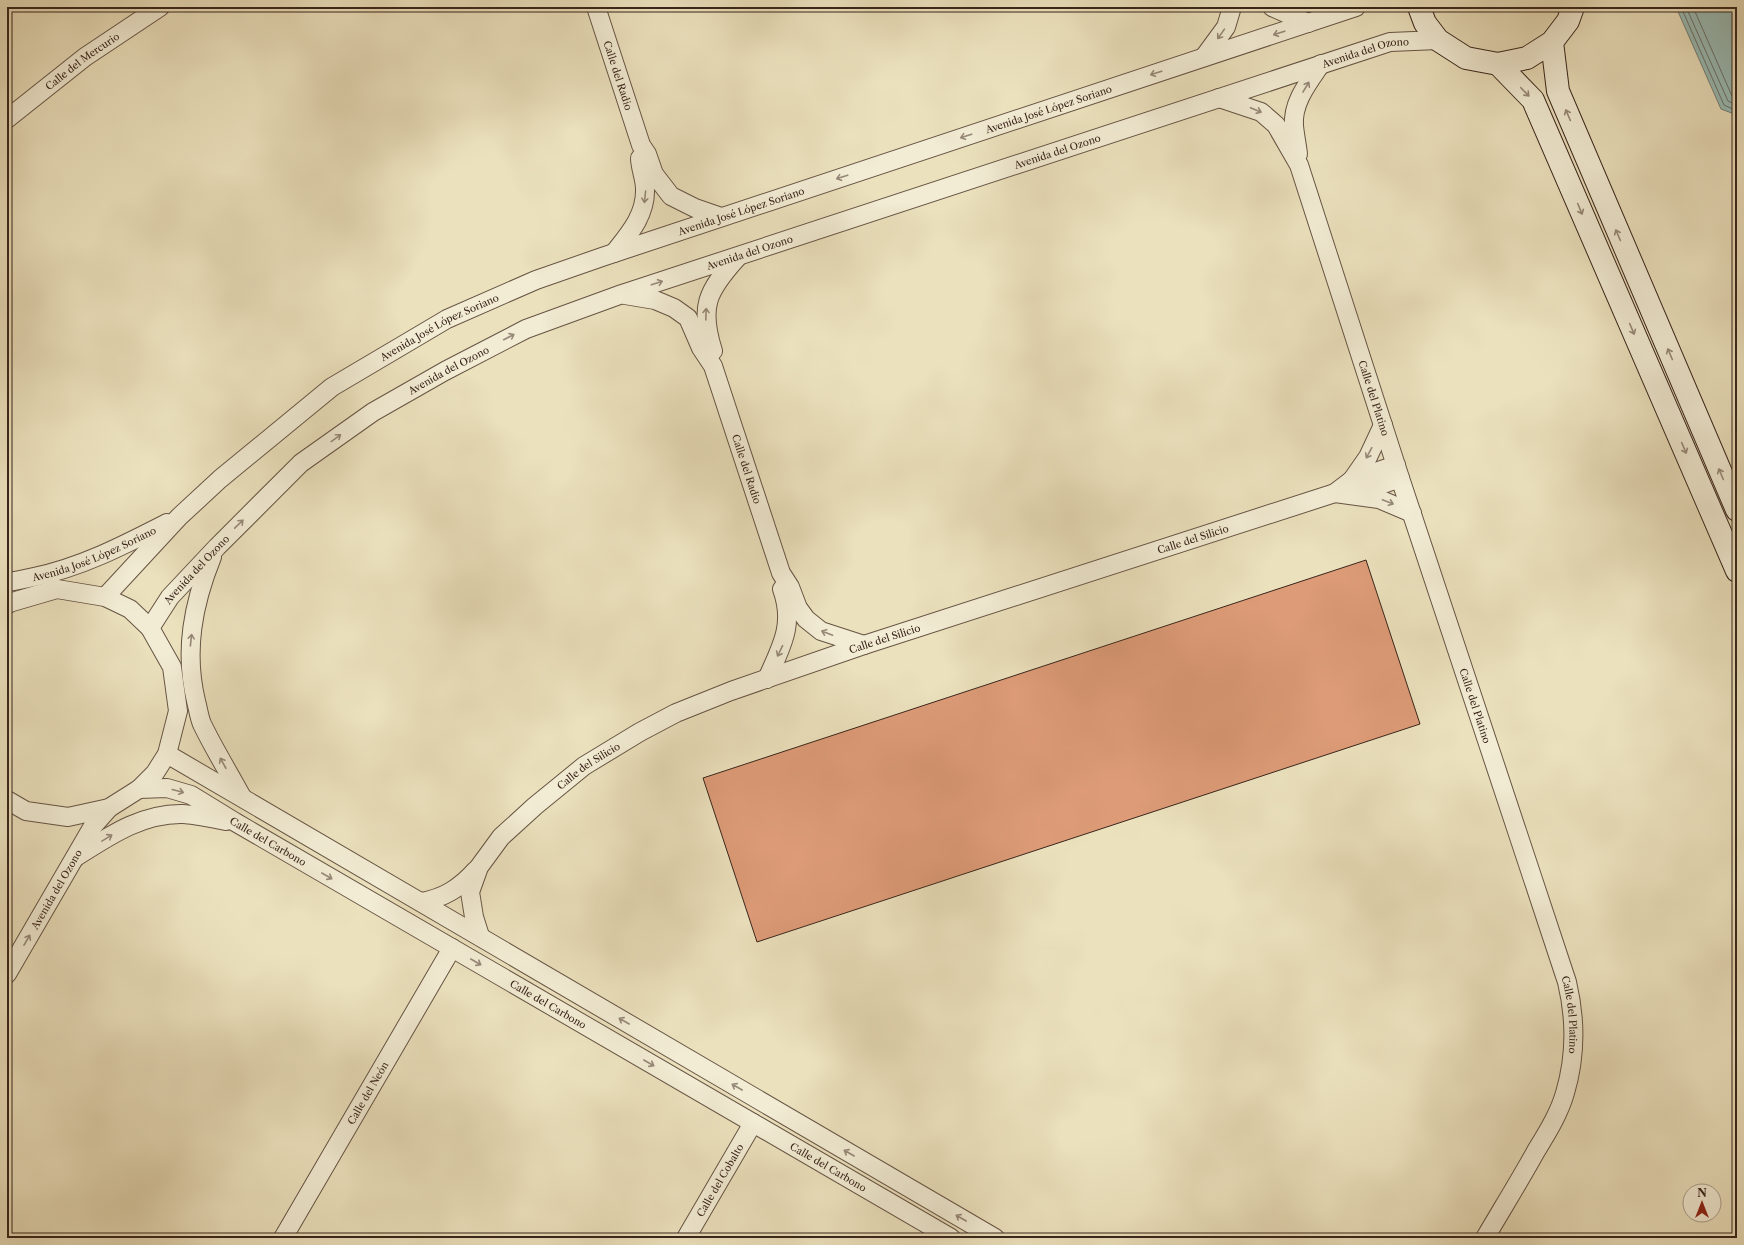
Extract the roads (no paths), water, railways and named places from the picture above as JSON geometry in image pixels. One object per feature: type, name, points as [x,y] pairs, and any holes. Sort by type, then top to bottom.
[{"type":"street","name":"Calle del Mercurio","points":[[7,119],[85,57],[160,7]]},
{"type":"street","name":"Calle del Radio","points":[[596,7],[640,145],[640,161],[646,188],[644,203],[638,220],[614,253]]},
{"type":"street","points":[[1204,57],[1226,27],[1232,7]]},
{"type":"street","points":[[1272,7],[1308,23]]},
{"type":"street","name":"Avenida José López Soriano","points":[[105,597],[179,517],[220,479],[332,387],[447,319],[536,280],[614,253],[1356,7]]},
{"type":"street","points":[[1419,7],[1425,23],[1438,40],[1466,58],[1498,64],[1527,58],[1552,42],[1568,22],[1573,7]]},
{"type":"street","name":"Avenida del Ozono","points":[[150,628],[170,597],[217,547],[301,463],[373,412],[445,370],[526,328],[622,294],[1390,42],[1438,40]]},
{"type":"street","points":[[1552,42],[1558,91],[1737,510]]},
{"type":"street","name":"Calle del Platino","points":[[1321,64],[1304,89],[1296,108],[1294,125],[1299,165],[1398,472],[1562,965],[1571,999],[1574,1019],[1572,1060],[1560,1106],[1546,1134],[1485,1238]]},
{"type":"street","points":[[1498,64],[1533,100],[1737,570]]},
{"type":"street","name":"Calle del Platino","points":[[1219,98],[1261,112],[1276,125],[1299,165]]},
{"type":"street","name":"Calle del Radio","points":[[640,145],[647,154],[654,174],[671,196],[695,208],[721,217]]},
{"type":"street","name":"Calle del Radio","points":[[713,366],[713,354],[707,334],[705,312],[711,292],[720,277],[738,257]]},
{"type":"street","name":"Calle del Radio","points":[[622,294],[655,300],[674,308],[688,318],[701,348],[713,366],[781,573],[790,587],[798,608],[806,619],[821,631],[864,645]]},
{"type":"street","points":[[1347,489],[1368,456],[1384,425]]},
{"type":"street","name":"Calle del Silicio","points":[[420,902],[433,900],[453,892],[479,867],[501,837],[535,806],[584,766],[640,732],[676,713],[731,690],[864,645],[1398,472]]},
{"type":"street","name":"Calle del Silicio","points":[[1347,489],[1379,499],[1412,513]]},
{"type":"street","name":"Avenida José López Soriano","points":[[7,582],[52,573],[76,566],[179,517]]},
{"type":"street","points":[[217,547],[205,574],[193,617],[189,653],[192,684],[201,723],[243,797]]},
{"type":"street","name":"Calle del Radio","points":[[767,679],[783,644],[788,627],[785,599],[780,586],[781,573]]},
{"type":"street","points":[[7,605],[9,603],[57,589],[105,597],[130,610],[150,628],[172,667],[178,711],[167,754],[155,773],[140,789],[109,808],[68,817],[26,811],[7,800]]},
{"type":"street","points":[[167,754],[243,797],[995,1238]]},
{"type":"street","name":"Calle del Carbono","points":[[140,789],[167,788],[191,795],[234,822],[952,1238]]},
{"type":"street","name":"Avenida del Ozono","points":[[7,974],[93,826],[109,808]]},
{"type":"street","points":[[74,859],[124,828],[152,817],[183,814],[234,822]]},
{"type":"street","name":"Calle del Silicio","points":[[479,867],[470,892],[474,917],[480,936]]},
{"type":"street","name":"Calle del Neón","points":[[283,1238],[452,948]]},
{"type":"street","name":"Calle del Cobalto","points":[[686,1238],[753,1123]]},
{"type":"water","points":[[1676,7],[1737,7],[1737,115],[1721,109]]}]
